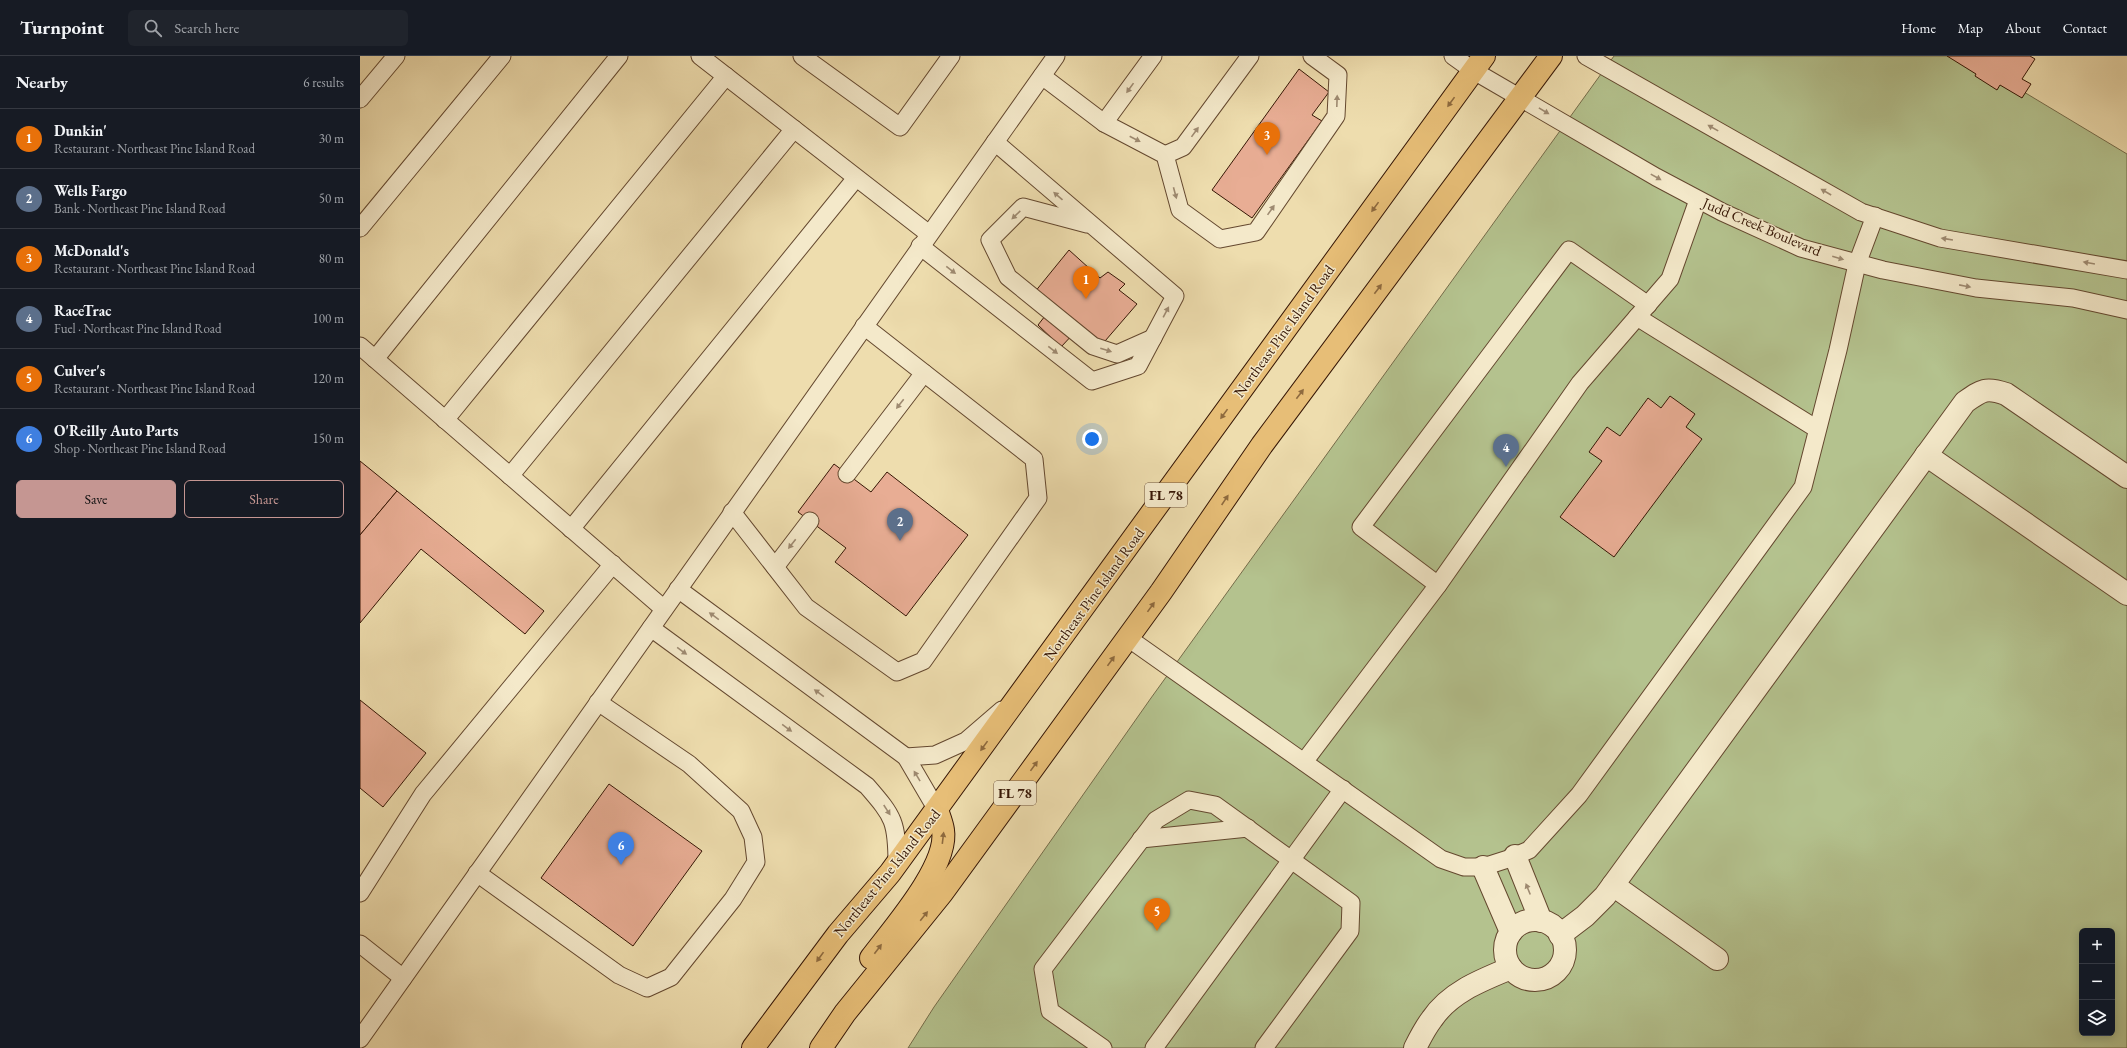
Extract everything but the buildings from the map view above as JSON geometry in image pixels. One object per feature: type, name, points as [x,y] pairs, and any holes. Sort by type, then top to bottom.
[{"type":"main road","name":"FL 78","points":[[821,1048],[845,1013],[942,893],[1128,638],[1262,445],[1551,56]]},
{"type":"main road","name":"Northeast Pine Island Road","points":[[753,1048],[838,934],[897,864],[1025,691],[1479,63]]},
{"type":"main road","points":[[805,1048],[922,890],[941,854],[944,831],[937,810]]},
{"type":"street","points":[[1560,935],[1585,916],[1613,885],[1965,402],[1981,391],[1992,390],[2006,394],[2127,477]]},
{"type":"street","points":[[1926,455],[2127,594]]},
{"type":"street","points":[[1515,856],[1542,922]]},
{"type":"street","points":[[1484,867],[1512,932]]},
{"type":"street","points":[[1613,885],[1717,959]]},
{"type":"street","points":[[1528,921],[1542,922],[1555,927],[1564,944],[1562,963],[1556,972],[1547,978],[1527,979],[1518,975],[1511,968],[1506,959],[1505,949],[1512,932],[1518,925],[1528,921]]},
{"type":"street","points":[[1414,1048],[1432,1018],[1453,997],[1482,980],[1511,968]]},
{"type":"lane","points":[[360,99],[396,56]]},
{"type":"lane","points":[[360,228],[502,56]]},
{"type":"lane","points":[[375,359],[619,56]]},
{"type":"lane","points":[[700,56],[856,178],[924,240],[1092,380],[1138,366],[1175,296],[995,142]]},
{"type":"lane","points":[[802,56],[900,127],[951,56]]},
{"type":"lane","points":[[360,1039],[924,240],[1056,56]]},
{"type":"lane","points":[[1104,123],[1152,56]]},
{"type":"lane","points":[[1165,155],[1183,147],[1250,56]]},
{"type":"lane","points":[[1042,76],[1104,123],[1165,155],[1180,210],[1220,239],[1256,232],[1336,116],[1338,75],[1312,56]]},
{"type":"lane","name":"Judd Creek Boulevard","points":[[1453,56],[1479,63],[1521,97],[1656,177],[1698,200],[1801,248],[1856,264],[1976,288],[2073,298],[2127,310]]},
{"type":"lane","points":[[1586,56],[1861,212],[1940,238],[2127,270]]},
{"type":"lane","points":[[445,420],[726,76]]},
{"type":"lane","points":[[510,476],[794,130]]},
{"type":"lane","points":[[571,528],[856,178]]},
{"type":"lane","points":[[1304,762],[1438,585],[1580,383],[1670,279],[1698,200]]},
{"type":"lane","points":[[1091,225],[1023,208],[990,240],[1008,277],[1093,346],[1117,354],[1152,338]]},
{"type":"lane","points":[[1128,638],[1441,859],[1464,867],[1484,867],[1529,850],[1579,795],[1803,487],[1839,344],[1856,264],[1875,216]]},
{"type":"lane","points":[[1438,585],[1361,527],[1569,250],[1642,311],[1818,429]]},
{"type":"lane","points":[[732,512],[806,607],[897,672],[923,661],[1038,498],[1034,459],[864,326]]},
{"type":"lane","points":[[360,346],[664,609]]},
{"type":"lane","points":[[847,474],[924,373]]},
{"type":"lane","points":[[775,566],[810,521]]},
{"type":"lane","points":[[360,893],[423,794],[613,564]]},
{"type":"lane","points":[[678,589],[906,757],[937,810]]},
{"type":"lane","points":[[650,628],[868,786],[885,807],[895,824],[897,839],[897,864]]},
{"type":"lane","points":[[906,757],[935,755],[966,741],[1025,691]]},
{"type":"lane","points":[[477,873],[618,975],[647,988],[671,977],[733,899],[756,862],[753,836],[741,811],[689,764],[598,702]]},
{"type":"lane","points":[[1154,1048],[1342,790]]},
{"type":"lane","points":[[1103,1048],[1050,1011],[1043,969],[1156,820],[1189,800],[1215,805],[1292,859],[1351,903],[1350,931],[1264,1048]]},
{"type":"lane","points":[[1141,839],[1248,828]]},
{"type":"lane","points":[[360,944],[403,978]]},
{"type":"green space","points":[[1614,56],[1964,56],[2127,154],[2127,1048],[908,1048],[934,1007],[1151,698]]},
{"type":"place","name":"McDonald's","points":[[1267,155]]},
{"type":"place","name":"Dunkin'","points":[[1086,299]]},
{"type":"place","name":"RaceTrac","points":[[1506,467]]},
{"type":"place","name":"Wells Fargo","points":[[900,541]]},
{"type":"place","name":"O'Reilly Auto Parts","points":[[621,865]]},
{"type":"place","name":"Culver's","points":[[1157,931]]}]
